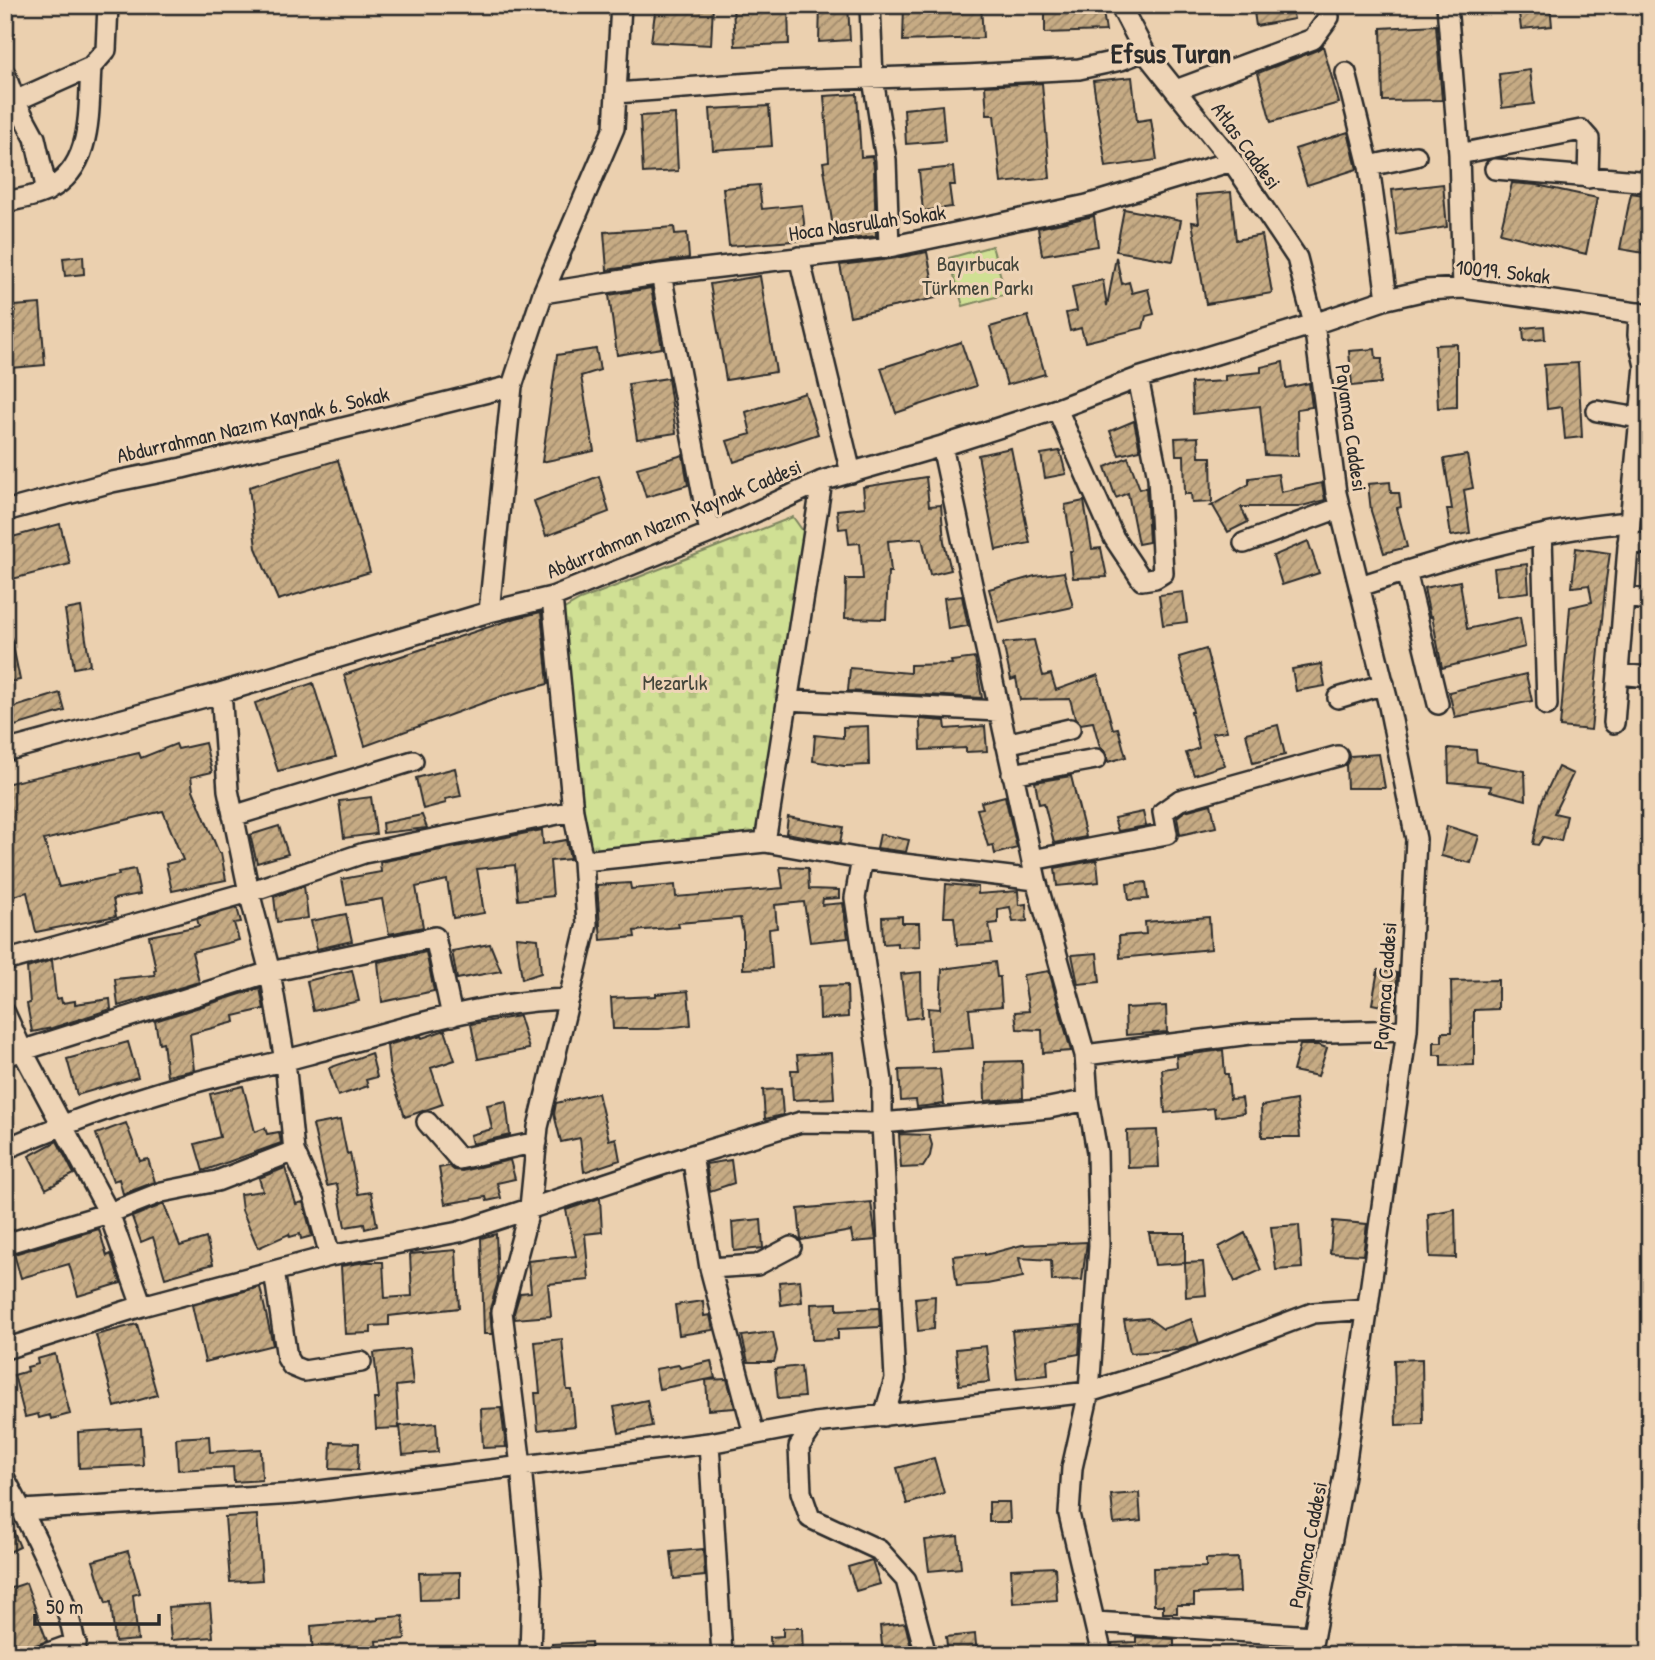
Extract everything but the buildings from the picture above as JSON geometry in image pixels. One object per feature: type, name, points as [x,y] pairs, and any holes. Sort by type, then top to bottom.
[{"type":"street","points":[[5,121],[15,101],[91,67],[106,50],[108,5]]},
{"type":"street","points":[[489,612],[512,386],[543,293],[614,128],[621,5]]},
{"type":"street","points":[[870,5],[873,79],[886,160],[889,247]]},
{"type":"street","name":"Atlas Caddesi","points":[[1120,5],[1144,51],[1232,161],[1297,258],[1314,324]]},
{"type":"street","points":[[1176,90],[1313,39],[1329,17],[1327,5]]},
{"type":"street","points":[[1447,5],[1459,154],[1463,288]]},
{"type":"street","points":[[616,93],[779,81],[1079,69],[1121,60],[1144,51]]},
{"type":"street","points":[[5,202],[47,191],[68,177],[87,141],[91,67]]},
{"type":"street","points":[[1346,73],[1369,166],[1387,299]]},
{"type":"street","points":[[5,74],[15,101],[35,138],[47,191]]},
{"type":"street","points":[[1459,154],[1581,130],[1589,139],[1588,178]]},
{"type":"street","points":[[1369,166],[1416,156]]},
{"type":"street","name":"Hoca Nasrullah Sokak","points":[[543,293],[661,274],[889,247],[1087,205],[1232,161]]},
{"type":"street","points":[[1495,169],[1650,182]]},
{"type":"street","points":[[799,257],[851,473]]},
{"type":"street","points":[[661,274],[710,533]]},
{"type":"street","name":"10019. Sokak","points":[[1314,324],[1387,299],[1426,290],[1463,288],[1644,314]]},
{"type":"street","points":[[1614,723],[1645,366],[1637,335],[1644,314]]},
{"type":"street","name":"Abdurrahman Nazım Kaynak Caddesi","points":[[5,751],[216,694],[489,612],[552,597],[710,533],[822,481],[1057,410],[1138,378],[1314,324]]},
{"type":"street","name":"Payamca Caddesi","points":[[1311,1646],[1344,1475],[1408,1030],[1416,839],[1384,684],[1336,493],[1314,324]]},
{"type":"street","points":[[1057,410],[1114,538],[1142,580],[1155,578],[1163,573],[1158,477],[1138,378]]},
{"type":"street","name":"Abdurrahman Nazım Kaynak 6. Sokak","points":[[5,511],[112,482],[182,468],[512,386]]},
{"type":"street","points":[[1597,411],[1639,418]]},
{"type":"street","points":[[942,446],[1036,880],[1085,1055],[1088,1100],[1097,1152],[1100,1246],[1090,1392],[1072,1468],[1069,1514],[1102,1655]]},
{"type":"street","points":[[765,842],[822,481]]},
{"type":"street","points":[[1244,543],[1339,508]]},
{"type":"street","points":[[1360,586],[1447,558],[1602,524],[1629,532],[1650,544]]},
{"type":"street","points":[[1542,536],[1547,705]]},
{"type":"street","points":[[1406,571],[1438,704]]},
{"type":"street","points":[[530,1655],[533,1585],[502,1312],[530,1207],[538,1128],[587,924],[583,861],[573,811],[552,597]]},
{"type":"street","points":[[1624,597],[1650,600]]},
{"type":"street","points":[[1618,674],[1650,677]]},
{"type":"street","points":[[1338,698],[1384,684]]},
{"type":"street","points":[[216,694],[222,704],[228,790],[233,816],[270,972],[285,1061],[294,1151],[314,1196],[330,1256]]},
{"type":"street","points":[[787,700],[998,711]]},
{"type":"street","points":[[1006,744],[1070,729]]},
{"type":"street","points":[[1032,860],[1167,834],[1163,812],[1180,800],[1338,756]]},
{"type":"street","points":[[1012,774],[1096,759]]},
{"type":"street","points":[[233,816],[413,761]]},
{"type":"street","points":[[5,961],[249,892],[364,852],[573,811]]},
{"type":"street","points":[[583,861],[765,842],[862,859],[1036,880]]},
{"type":"street","points":[[862,859],[855,898],[882,1081],[895,1379],[884,1416]]},
{"type":"street","points":[[14,1053],[270,972],[435,937],[452,1016]]},
{"type":"street","points":[[5,1149],[116,1106],[211,1078],[452,1016],[548,999],[569,999]]},
{"type":"street","points":[[5,1013],[14,1053],[62,1125],[109,1213],[142,1306]]},
{"type":"street","points":[[1085,1055],[1251,1034],[1408,1030]]},
{"type":"street","points":[[5,1349],[142,1306],[330,1256],[459,1232],[801,1122],[882,1123],[1049,1108],[1088,1100]]},
{"type":"street","points":[[427,1122],[459,1159],[537,1142]]},
{"type":"street","points":[[5,1244],[109,1213],[162,1192],[218,1181],[294,1151]]},
{"type":"street","points":[[692,1155],[710,1268],[754,1434]]},
{"type":"street","points":[[710,1268],[757,1265],[791,1247]]},
{"type":"street","points":[[274,1271],[287,1358],[292,1366],[303,1371],[361,1362]]},
{"type":"street","points":[[22,1510],[295,1494],[709,1443],[815,1423],[1090,1392],[1172,1366],[1313,1313],[1368,1310]]},
{"type":"street","points":[[815,1423],[799,1447],[801,1492],[810,1518],[879,1550],[906,1580],[926,1655]]},
{"type":"street","points":[[709,1443],[722,1655]]},
{"type":"street","points":[[5,1479],[60,1591],[76,1649],[43,1655]]},
{"type":"street","points":[[1095,1622],[1311,1646]]},
{"type":"green space","name":"Bayırbucak Türkmen Parkı","points":[[992,246],[1006,294],[963,306],[949,258]]},
{"type":"green space","name":"Mezarlık","points":[[793,517],[805,534],[765,842],[583,861],[559,612],[580,600]]},
{"type":"district","name":"Efsus Turan","points":[[1171,53]]}]
